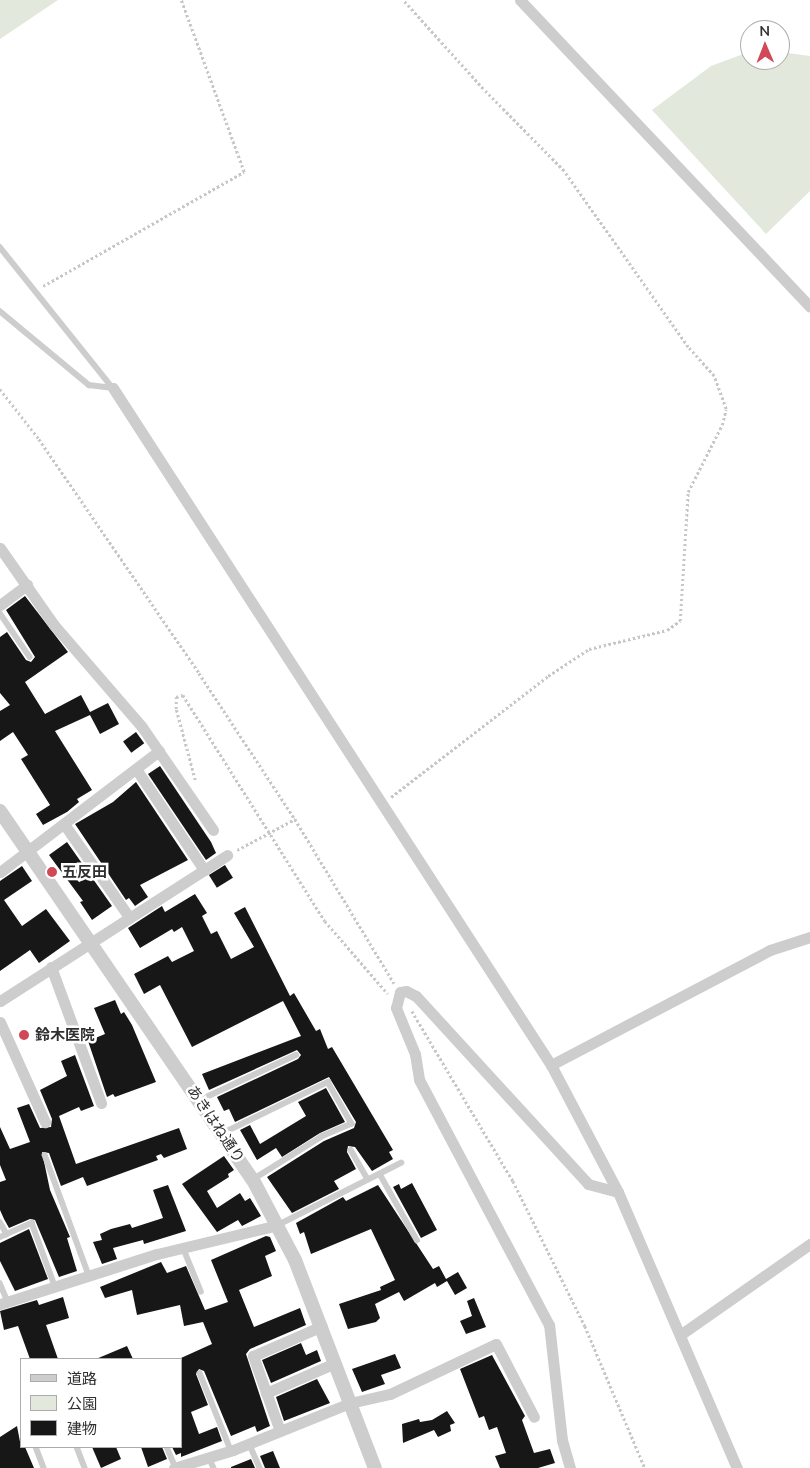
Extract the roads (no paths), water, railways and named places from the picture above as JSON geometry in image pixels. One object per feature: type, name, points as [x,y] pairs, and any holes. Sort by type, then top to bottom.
[{"type":"street","points":[[520,0],[810,307]]},
{"type":"street","points":[[113,388],[384,802],[552,1065],[618,1192],[737,1468]]},
{"type":"street","points":[[0,548],[54,625],[159,751],[213,830]]},
{"type":"street","points":[[0,605],[27,585]]},
{"type":"street","points":[[0,872],[159,751]]},
{"type":"street","points":[[136,770],[204,870]]},
{"type":"street","name":"あきはね通り","points":[[0,811],[223,1133],[253,1180],[278,1225],[322,1326],[375,1468]]},
{"type":"street","points":[[64,824],[129,917]]},
{"type":"street","points":[[0,1001],[89,942],[227,856]]},
{"type":"street","points":[[552,1065],[770,950],[810,937]]},
{"type":"street","points":[[51,967],[101,1102]]},
{"type":"street","points":[[570,1468],[562,1440],[549,1325],[419,1079],[415,1054],[398,997],[406,991],[416,996],[588,1184],[618,1192]]},
{"type":"street","points":[[0,1022],[45,1122]]},
{"type":"street","points":[[4,1303],[183,1247],[278,1225]]},
{"type":"street","points":[[680,1335],[810,1244]]},
{"type":"street","points":[[280,1431],[253,1356],[322,1326]]},
{"type":"street","points":[[175,1468],[212,1463],[231,1450],[350,1403],[390,1394],[496,1344],[534,1417]]},
{"type":"street","points":[[266,1393],[335,1363]]},
{"type":"lane","points":[[0,247],[113,388]]},
{"type":"lane","points":[[0,311],[89,384],[113,388]]},
{"type":"lane","points":[[0,613],[30,657]]},
{"type":"lane","points":[[200,1100],[296,1055]]},
{"type":"lane","points":[[223,1133],[328,1082],[352,1124],[322,1137],[253,1180]]},
{"type":"lane","points":[[351,1150],[368,1180]]},
{"type":"lane","points":[[45,1156],[89,1276]]},
{"type":"lane","points":[[278,1225],[402,1164]]},
{"type":"lane","points":[[380,1174],[417,1240]]},
{"type":"lane","points":[[0,1222],[7,1234]]},
{"type":"lane","points":[[0,1237],[32,1223],[55,1286]]},
{"type":"lane","points":[[183,1247],[201,1291]]},
{"type":"lane","points":[[0,1283],[4,1303]]},
{"type":"lane","points":[[200,1373],[231,1450]]},
{"type":"lane","points":[[249,1443],[260,1468]]},
{"type":"lane","points":[[36,1448],[44,1468]]},
{"type":"lane","points":[[77,1448],[85,1468]]},
{"type":"lane","points":[[168,1448],[175,1468]]},
{"type":"place","name":"五反田","points":[[52,872]]},
{"type":"place","name":"鈴木医院","points":[[24,1035]]}]
